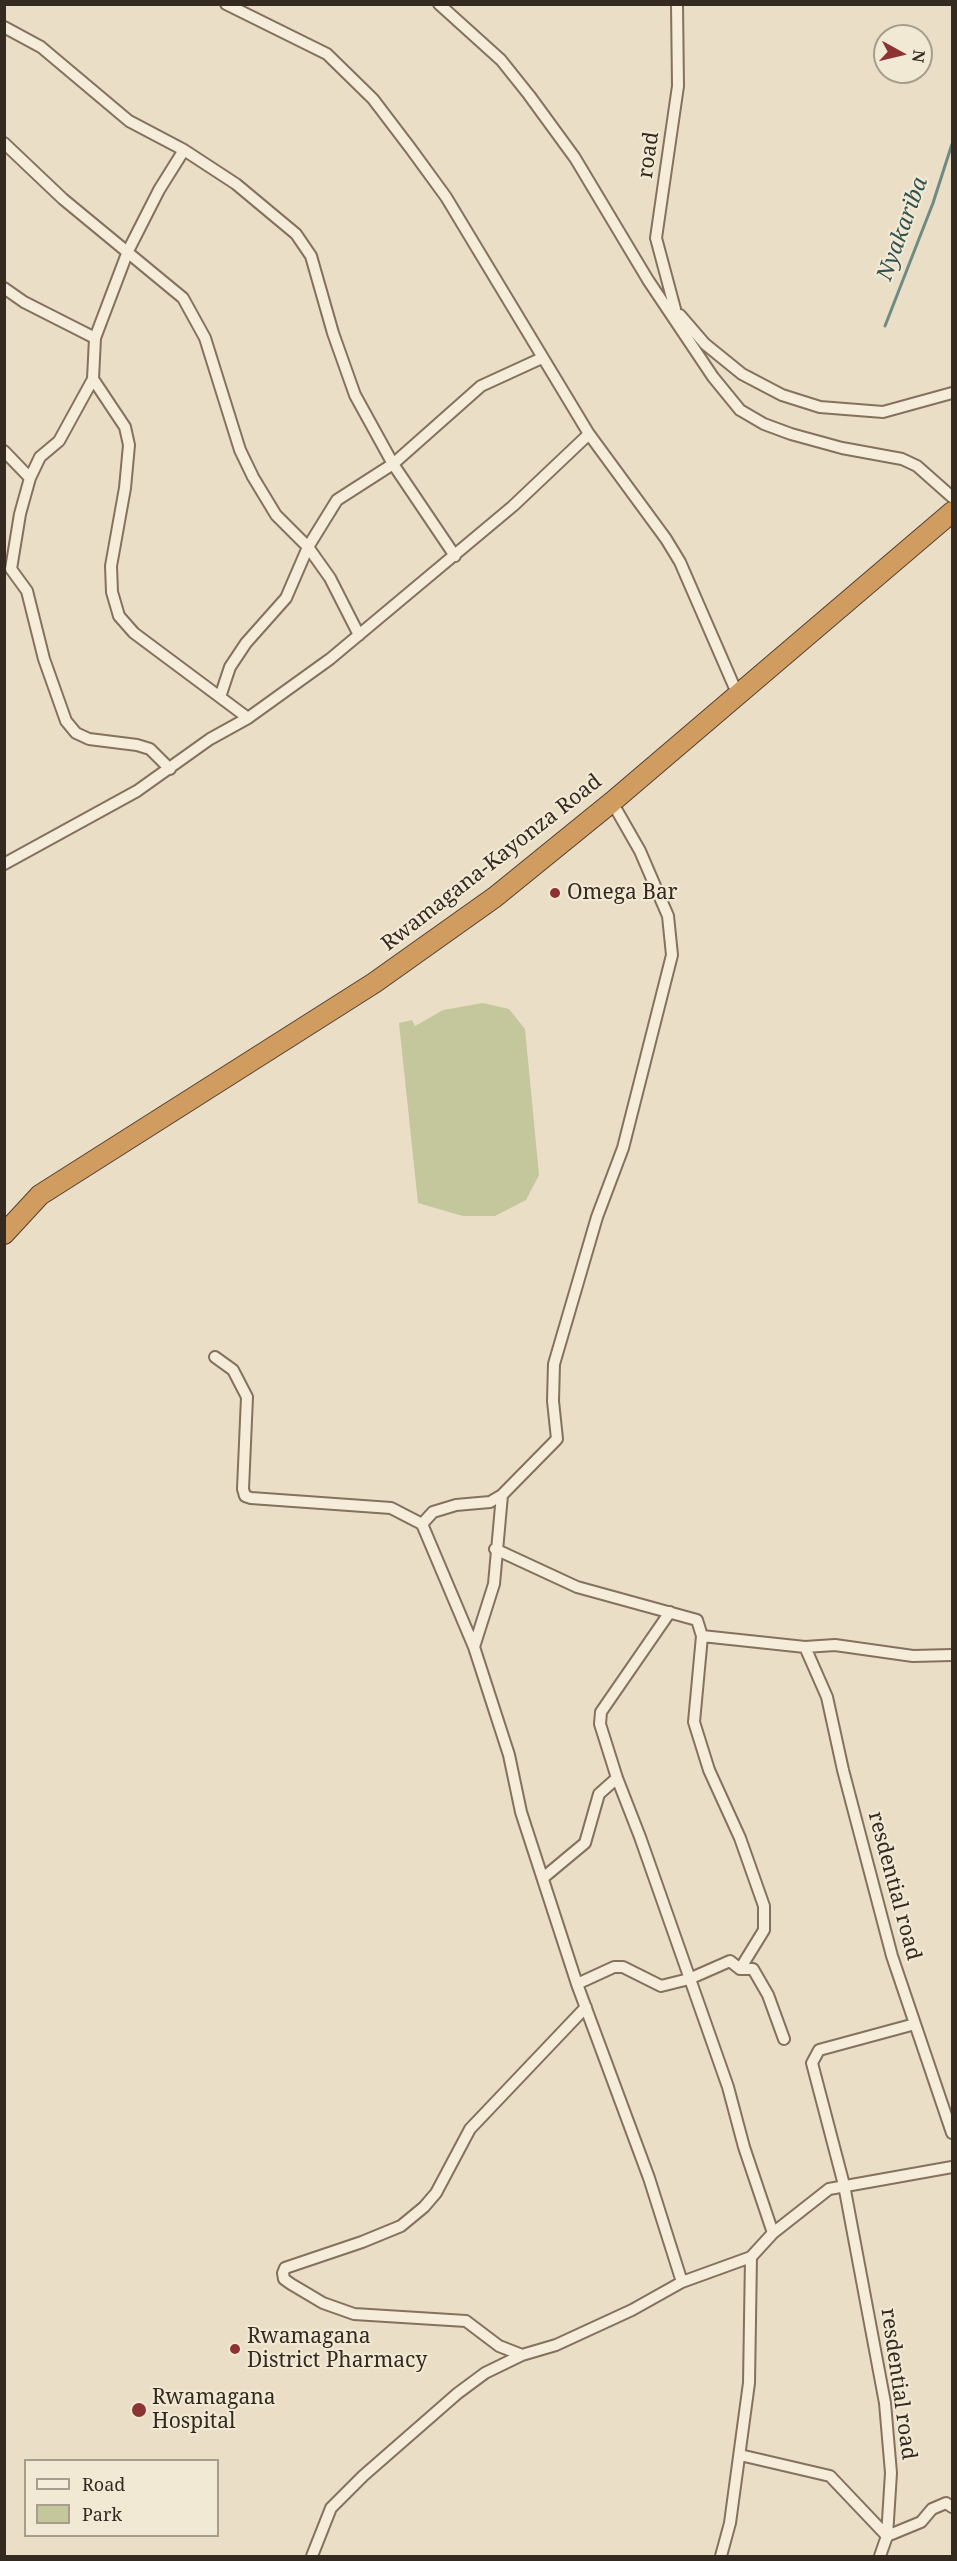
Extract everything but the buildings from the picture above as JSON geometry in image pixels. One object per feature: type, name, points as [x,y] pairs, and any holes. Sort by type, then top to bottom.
[{"type":"highway","name":"Rwamagana-Kayonza Road","points":[[7,1226],[40,1195],[417,955],[503,891],[612,802],[737,693],[952,512]]},
{"type":"street","points":[[226,4],[327,54],[373,99],[446,197],[589,434],[680,562],[737,693]]},
{"type":"street","points":[[439,4],[501,60],[529,95],[574,158],[626,246],[719,386],[746,415],[764,424],[816,441],[902,459],[917,466],[952,497]]},
{"type":"street","name":"road","points":[[675,309],[656,238],[678,86],[677,4]]},
{"type":"street","points":[[4,27],[41,47],[129,121],[184,150],[236,184],[296,234],[311,256],[333,333],[355,395],[393,464],[455,556]]},
{"type":"street","points":[[4,143],[63,199],[183,298],[205,338],[240,450],[276,515],[308,547],[330,578],[358,635]]},
{"type":"street","points":[[170,769],[150,749],[137,745],[89,739],[76,733],[66,721],[44,659],[27,591],[8,574],[30,478],[40,457],[59,441],[93,379],[95,338],[128,251],[159,190],[184,150]]},
{"type":"street","points":[[4,288],[24,302],[95,338]]},
{"type":"street","points":[[663,301],[675,309],[705,344],[742,374],[800,400],[820,406],[883,412],[952,393]]},
{"type":"street","points":[[220,697],[230,667],[246,643],[286,598],[308,547],[337,500],[393,464],[481,386],[542,358]]},
{"type":"street","points":[[93,379],[125,427],[129,446],[125,488],[111,566],[113,605],[118,616],[134,633],[248,718]]},
{"type":"street","points":[[4,864],[137,791],[210,739],[248,718],[330,659],[455,556],[589,434]]},
{"type":"street","points":[[4,451],[30,478]]},
{"type":"street","points":[[422,1524],[433,1512],[456,1505],[490,1502],[502,1495],[558,1439],[553,1401],[554,1364],[597,1217],[623,1148],[672,955],[668,916],[640,851],[612,802]]},
{"type":"street","points":[[215,1356],[233,1370],[247,1397],[243,1489],[245,1496],[303,1503],[391,1508],[422,1524],[474,1647],[509,1755],[521,1812],[577,1984],[649,2178],[682,2282]]},
{"type":"street","points":[[474,1647],[494,1584],[495,1549],[502,1495]]},
{"type":"street","points":[[495,1549],[577,1587],[697,1620],[702,1636],[694,1722],[709,1770],[740,1838],[764,1906],[764,1930],[740,1969]]},
{"type":"street","points":[[670,1612],[601,1712],[600,1724],[616,1778],[640,1837],[728,2087],[744,2147],[773,2234]]},
{"type":"street","points":[[702,1636],[805,1647],[835,1645],[914,1656],[952,1654]]},
{"type":"street","name":"resdential road","points":[[805,1647],[827,1697],[843,1770],[889,1945],[952,2133]]},
{"type":"street","points":[[543,1878],[585,1842],[599,1794],[616,1778]]},
{"type":"street","points":[[577,1984],[614,1967],[634,1971],[655,1985],[689,1979],[730,1961],[740,1969],[753,1969],[768,1995],[784,2039]]},
{"type":"street","points":[[522,2355],[499,2346],[466,2321],[443,2318],[375,2318],[354,2314],[323,2303],[284,2279],[283,2273],[285,2268],[401,2226],[424,2207],[436,2193],[470,2129],[586,2007]]},
{"type":"street","name":"resdential road","points":[[880,2556],[887,2536],[891,2473],[885,2403],[844,2185],[812,2063],[819,2050],[915,2024]]},
{"type":"street","points":[[312,2556],[331,2508],[363,2476],[458,2392],[485,2373],[522,2355],[556,2345],[632,2310],[682,2282],[751,2257],[773,2234],[829,2189],[952,2168]]},
{"type":"street","points":[[721,2556],[730,2523],[749,2383],[751,2257]]},
{"type":"street","points":[[740,2455],[830,2476],[887,2536],[921,2522],[932,2509],[946,2503],[952,2507]]},
{"type":"green space","points":[[483,1003],[509,1009],[525,1029],[539,1175],[526,1200],[495,1216],[463,1216],[418,1203],[399,1023],[412,1020],[415,1026],[443,1010]]},
{"type":"waterway","name":"Nyakariba","points":[[885,326],[933,203],[952,144]]},
{"type":"place","name":"Omega Bar","points":[[555,893]]},
{"type":"place","name":"Rwamagana District Pharmacy","points":[[235,2349]]},
{"type":"place","name":"Rwamagana Hospital","points":[[139,2410]]}]
